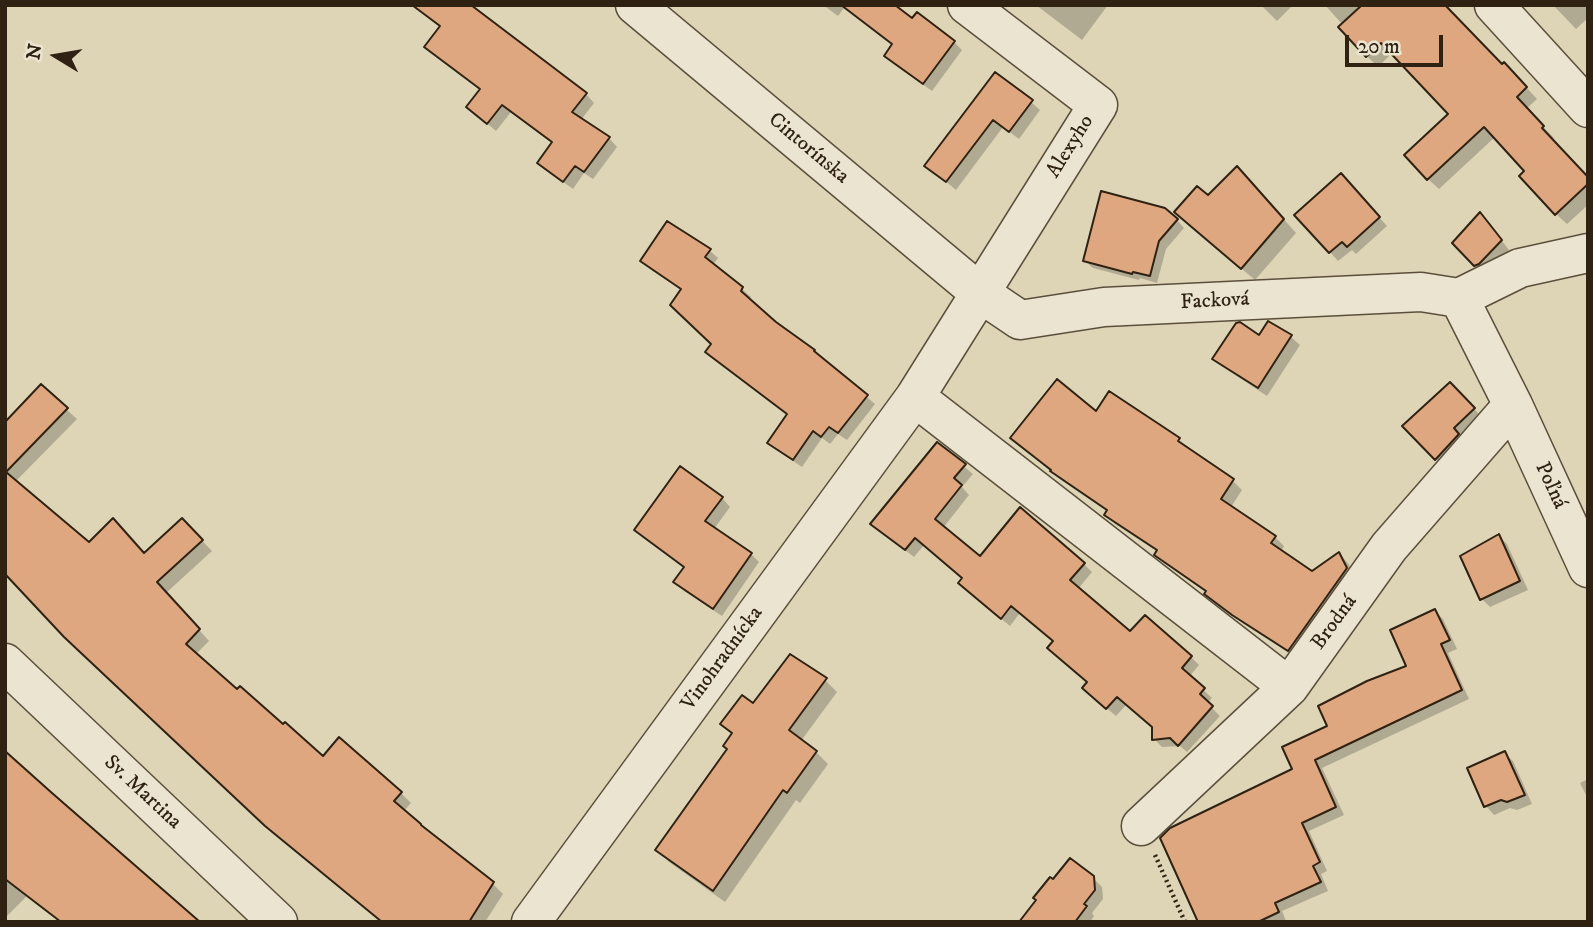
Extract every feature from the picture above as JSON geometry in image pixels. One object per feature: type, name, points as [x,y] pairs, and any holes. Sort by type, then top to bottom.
[{"type":"street","name":"Cintorínska","points":[[635,5],[980,293]]},
{"type":"street","name":"Alexyho","points":[[967,5],[1098,105],[980,293]]},
{"type":"street","points":[[1494,5],[1588,108]]},
{"type":"street","points":[[1459,298],[1520,268],[1588,253]]},
{"type":"street","name":"Facková","points":[[980,293],[1020,320],[1104,307],[1421,292],[1459,298]]},
{"type":"street","name":"Vinohradnícka","points":[[531,922],[915,397],[980,293]]},
{"type":"street","name":"Poľná","points":[[1459,298],[1513,405],[1588,568]]},
{"type":"street","points":[[915,397],[1289,687]]},
{"type":"street","name":"Brodná","points":[[1142,826],[1289,687],[1389,547],[1513,405]]},
{"type":"street","name":"Sv. Martina","points":[[5,663],[278,922]]},
{"type":"path","points":[[1142,826],[1184,921]]},
{"type":"building","points":[[412,5],[471,5],[587,93],[572,112],[610,137],[584,172],[575,166],[563,182],[537,163],[552,142],[502,105],[487,124],[466,107],[480,89],[424,47],[440,26]]},
{"type":"building","points":[[841,5],[895,5],[912,18],[917,12],[955,41],[923,84],[884,56],[892,44]]},
{"type":"building","points":[[1362,5],[1445,5],[1527,87],[1517,97],[1588,177],[1588,184],[1555,215],[1519,176],[1524,171],[1484,127],[1427,180],[1404,155],[1448,114],[1381,43],[1366,57],[1338,27]]},
{"type":"building","points":[[995,72],[1033,100],[1009,132],[993,120],[946,182],[924,166]]},
{"type":"building","points":[[1237,166],[1284,219],[1241,269],[1174,212],[1197,186],[1208,195]]},
{"type":"building","points":[[1341,173],[1380,217],[1347,247],[1342,242],[1329,253],[1294,215]]},
{"type":"building","points":[[1101,191],[1165,208],[1178,219],[1159,241],[1150,276],[1083,261]]},
{"type":"building","points":[[1480,212],[1502,240],[1474,266],[1452,243]]},
{"type":"building","points":[[667,221],[711,249],[705,257],[743,287],[741,291],[868,395],[838,433],[829,427],[821,437],[813,431],[793,460],[767,443],[787,414],[705,352],[711,344],[670,305],[681,289],[640,261]]},
{"type":"building","points":[[1268,321],[1292,335],[1258,388],[1212,359],[1236,323],[1240,322],[1259,335]]},
{"type":"building","points":[[1057,379],[1096,411],[1109,391],[1180,438],[1178,441],[1234,479],[1221,499],[1276,536],[1271,543],[1312,571],[1339,552],[1347,568],[1288,651],[1204,594],[1206,591],[1154,555],[1157,550],[1104,515],[1107,510],[1050,471],[1010,438]]},
{"type":"building","points":[[1450,382],[1475,408],[1454,428],[1459,434],[1435,460],[1402,426]]},
{"type":"building","points":[[41,384],[68,408],[6,472],[89,542],[113,518],[144,553],[182,518],[203,540],[157,582],[200,629],[186,644],[237,689],[240,686],[323,756],[339,737],[402,792],[394,801],[494,882],[469,922],[382,922],[265,826],[64,637],[5,574],[5,422]]},
{"type":"building","points":[[937,442],[966,464],[954,478],[962,485],[935,519],[980,556],[1020,507],[1085,563],[1070,580],[1130,631],[1145,615],[1192,656],[1182,668],[1205,688],[1200,694],[1213,706],[1178,746],[1170,738],[1152,740],[1152,727],[1117,697],[1106,709],[1082,688],[1087,682],[1047,648],[1053,641],[1011,606],[1001,619],[958,583],[962,578],[915,538],[905,550],[870,524]]},
{"type":"building","points":[[680,466],[723,497],[705,521],[752,553],[713,609],[673,582],[684,567],[634,530]]},
{"type":"building","points":[[1499,534],[1520,581],[1480,600],[1460,556]]},
{"type":"building","points":[[1435,609],[1450,640],[1441,644],[1462,690],[1315,760],[1336,807],[1302,823],[1320,862],[1313,866],[1321,882],[1275,903],[1279,912],[1258,922],[1198,922],[1160,838],[1170,828],[1292,769],[1282,747],[1327,726],[1318,706],[1367,681],[1406,666],[1390,630]]},
{"type":"building","points":[[790,654],[827,678],[789,730],[817,751],[787,793],[783,790],[713,891],[655,850],[727,749],[723,746],[732,733],[720,724],[742,695],[753,703]]},
{"type":"building","points":[[5,751],[200,922],[61,922],[5,879]]},
{"type":"building","points":[[1505,751],[1525,795],[1484,807],[1467,768]]},
{"type":"building","points":[[1070,858],[1094,876],[1095,890],[1075,922],[1019,922],[1036,900],[1033,898]]}]
